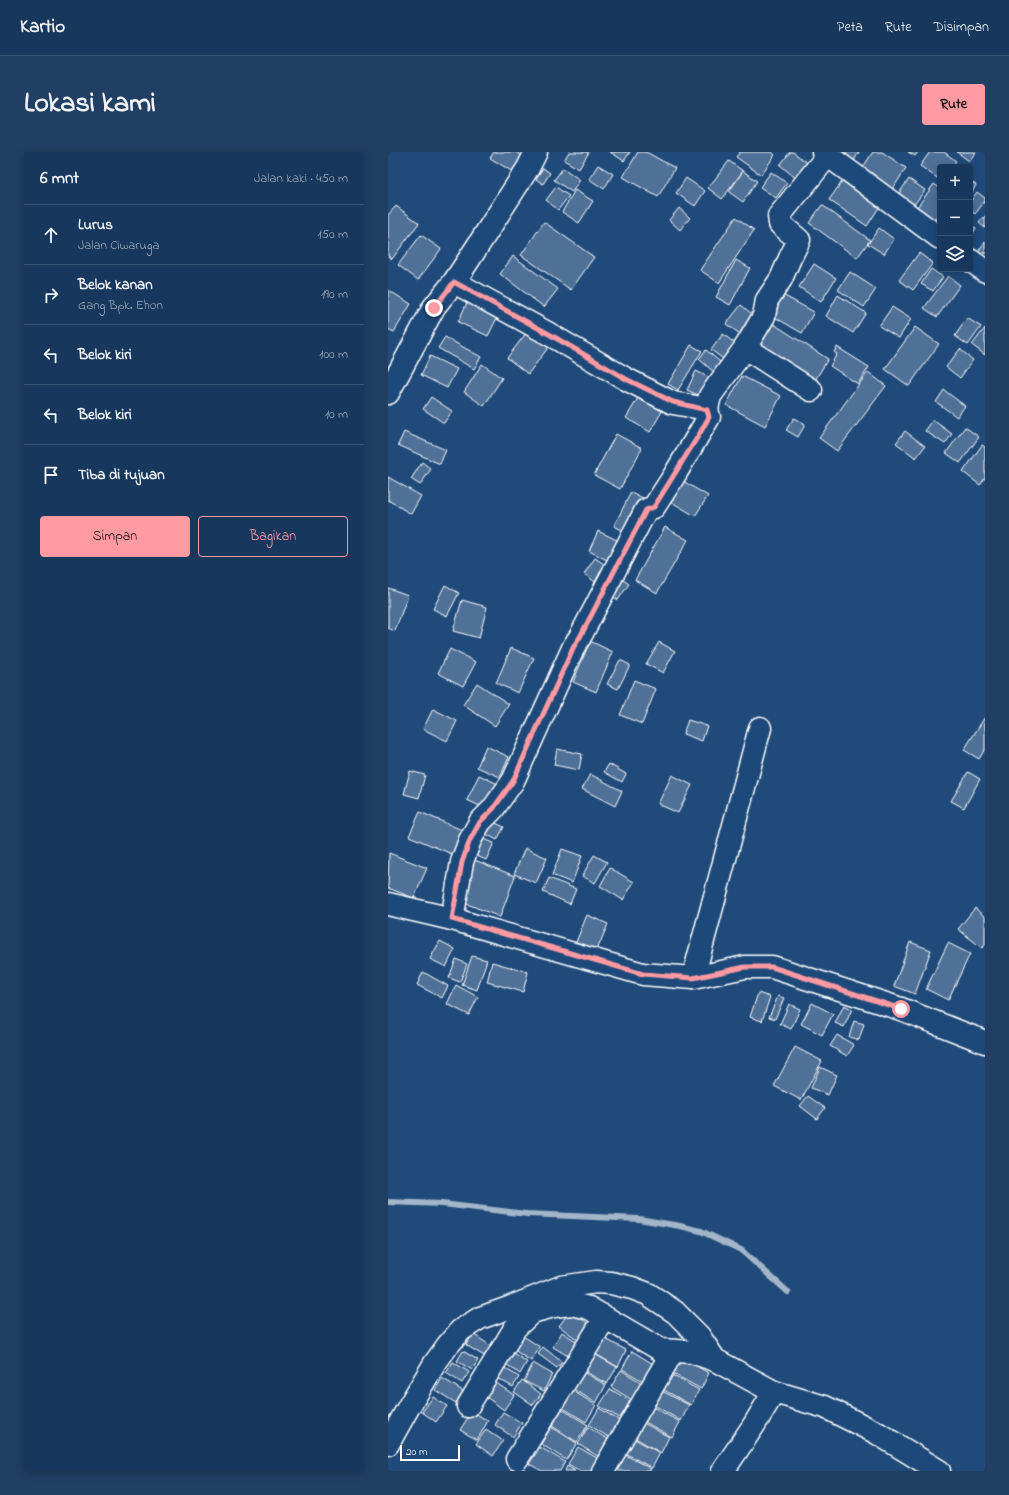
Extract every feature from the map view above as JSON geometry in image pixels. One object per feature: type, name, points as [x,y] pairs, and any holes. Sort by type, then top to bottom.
[{"type":"street","points":[[389,389],[434,308],[454,282],[528,168],[536,152]]},
{"type":"street","points":[[452,919],[462,862],[470,840],[480,822],[493,809],[513,781],[574,646],[646,510],[654,507],[700,433],[709,417],[707,410],[710,396],[745,348],[764,316],[767,300],[781,279],[800,240],[780,224],[779,216],[825,154],[937,236]]},
{"type":"street","points":[[973,262],[985,271]]},
{"type":"street","points":[[454,282],[549,334],[626,379],[673,402],[707,410]]},
{"type":"street","points":[[745,348],[811,390]]},
{"type":"street","points":[[693,978],[760,728]]},
{"type":"street","points":[[388,904],[452,919],[643,974],[693,978],[745,967],[772,967],[901,1009],[985,1042]]},
{"type":"street","points":[[388,1444],[435,1363],[448,1345],[462,1330],[480,1318],[511,1308],[561,1287],[584,1283],[611,1283],[648,1294],[675,1312],[700,1336],[715,1360]]},
{"type":"street","points":[[468,1406],[515,1328],[532,1312],[554,1306],[571,1304],[589,1308],[661,1350],[692,1352],[715,1360],[774,1392],[825,1408],[877,1433],[939,1471]]},
{"type":"street","points":[[517,1459],[605,1318]]},
{"type":"street","points":[[603,1471],[673,1351]]},
{"type":"street","points":[[723,1471],[774,1392]]},
{"type":"building","points":[[494,152],[516,152],[528,159],[518,175],[490,158]]},
{"type":"building","points":[[569,152],[589,152],[579,169],[564,160]]},
{"type":"building","points":[[610,152],[630,152],[624,161]]},
{"type":"building","points":[[638,152],[646,152],[675,168],[658,197],[623,177]]},
{"type":"building","points":[[740,152],[772,152],[775,155],[761,175],[736,157]]},
{"type":"building","points":[[790,152],[793,152],[811,166],[799,181],[780,165]]},
{"type":"building","points":[[832,152],[859,152],[852,164]]},
{"type":"building","points":[[873,152],[882,152],[906,168],[892,190],[861,170]]},
{"type":"building","points":[[908,152],[918,152],[915,156]]},
{"type":"building","points":[[930,152],[944,152],[956,161],[954,164],[937,164],[937,178],[920,166]]},
{"type":"building","points":[[957,152],[976,152],[969,161]]},
{"type":"building","points":[[729,161],[743,171],[722,199],[708,188]]},
{"type":"building","points":[[598,165],[613,174],[604,189],[589,179]]},
{"type":"building","points":[[543,168],[550,173],[543,184],[536,179]]},
{"type":"building","points":[[563,168],[580,180],[572,192],[554,180]]},
{"type":"building","points":[[743,171],[757,181],[743,202],[729,192]]},
{"type":"building","points":[[771,172],[787,183],[776,198],[760,187]]},
{"type":"building","points":[[686,178],[705,191],[695,206],[676,193]]},
{"type":"building","points":[[909,179],[925,190],[910,210],[895,199]]},
{"type":"building","points":[[843,180],[880,206],[867,226],[829,200]]},
{"type":"building","points":[[973,183],[976,185],[973,190]]},
{"type":"building","points":[[934,184],[937,186],[937,217],[932,223],[915,210]]},
{"type":"building","points":[[556,187],[569,196],[558,210],[546,200]]},
{"type":"building","points":[[575,190],[593,201],[579,223],[562,212]]},
{"type":"building","points":[[977,192],[985,198],[985,201],[975,214],[973,212],[973,198]]},
{"type":"building","points":[[822,205],[870,240],[857,258],[809,223]]},
{"type":"building","points":[[396,206],[419,223],[392,259],[388,256],[388,215]]},
{"type":"building","points":[[679,208],[690,218],[680,230],[669,220]]},
{"type":"building","points":[[985,216],[985,228],[979,223]]},
{"type":"building","points":[[736,217],[754,230],[719,283],[700,270]]},
{"type":"building","points":[[544,222],[594,257],[571,290],[521,255]]},
{"type":"building","points":[[879,228],[894,239],[884,254],[868,244]]},
{"type":"building","points":[[421,235],[441,249],[418,280],[398,265]]},
{"type":"building","points":[[985,242],[985,254],[979,250]]},
{"type":"building","points":[[919,253],[933,263],[913,290],[899,280]]},
{"type":"building","points":[[513,256],[558,289],[544,307],[500,274]]},
{"type":"building","points":[[736,260],[750,268],[730,305],[716,297]]},
{"type":"building","points":[[814,264],[836,278],[821,302],[799,287]]},
{"type":"building","points":[[931,269],[943,277],[933,291],[921,284]]},
{"type":"building","points":[[850,272],[876,289],[864,307],[838,290]]},
{"type":"building","points":[[948,276],[960,285],[937,317],[924,308]]},
{"type":"building","points":[[388,290],[411,304],[394,332],[388,329]]},
{"type":"building","points":[[783,295],[814,312],[802,333],[771,315]]},
{"type":"building","points":[[838,295],[866,313],[853,333],[826,316]]},
{"type":"building","points":[[470,296],[501,310],[488,336],[458,322]]},
{"type":"building","points":[[741,305],[757,318],[743,336],[726,324]]},
{"type":"building","points":[[892,307],[911,319],[899,338],[879,326]]},
{"type":"building","points":[[967,318],[981,327],[968,345],[955,336]]},
{"type":"building","points":[[772,323],[828,359],[812,385],[755,347]]},
{"type":"building","points":[[915,327],[939,344],[909,386],[885,369]]},
{"type":"building","points":[[530,328],[551,344],[528,374],[507,358]]},
{"type":"building","points":[[985,328],[985,355],[972,345]]},
{"type":"building","points":[[723,334],[742,349],[730,364],[711,350]]},
{"type":"building","points":[[445,337],[481,357],[474,369],[438,348]]},
{"type":"building","points":[[691,345],[702,351],[678,390],[668,384]]},
{"type":"building","points":[[837,347],[869,367],[858,384],[830,366],[837,354],[834,352]]},
{"type":"building","points":[[960,349],[973,360],[960,378],[946,367]]},
{"type":"building","points":[[706,350],[725,366],[717,375],[699,359]]},
{"type":"building","points":[[430,356],[457,369],[447,388],[421,375]]},
{"type":"building","points":[[482,364],[502,378],[484,406],[464,392]]},
{"type":"building","points":[[696,371],[712,379],[704,398],[687,390]]},
{"type":"building","points":[[868,372],[886,386],[837,451],[819,438]]},
{"type":"building","points":[[742,376],[781,396],[765,426],[726,405]]},
{"type":"building","points":[[944,390],[965,406],[957,417],[936,402]]},
{"type":"building","points":[[641,393],[665,406],[650,432],[626,418]]},
{"type":"building","points":[[431,397],[452,411],[444,423],[423,409]]},
{"type":"building","points":[[794,418],[805,425],[798,437],[786,430]]},
{"type":"building","points":[[933,420],[952,434],[945,444],[925,431]]},
{"type":"building","points":[[965,427],[979,437],[960,463],[946,453]]},
{"type":"building","points":[[905,431],[925,446],[916,458],[896,443]]},
{"type":"building","points":[[404,432],[446,450],[440,464],[398,445]]},
{"type":"building","points":[[616,434],[642,448],[620,489],[594,475]]},
{"type":"building","points":[[982,445],[985,447],[985,478],[980,485],[963,472]]},
{"type":"building","points":[[422,462],[431,469],[420,485],[411,479]]},
{"type":"building","points":[[388,477],[421,496],[411,514],[388,500]]},
{"type":"building","points":[[678,478],[708,496],[695,516],[665,498]]},
{"type":"building","points":[[631,492],[645,499],[628,533],[614,526]]},
{"type":"building","points":[[665,527],[688,540],[657,593],[635,580]]},
{"type":"building","points":[[598,531],[621,542],[611,562],[589,551]]},
{"type":"building","points":[[595,558],[610,568],[598,584],[584,574]]},
{"type":"building","points":[[617,576],[629,584],[618,600],[606,592]]},
{"type":"building","points":[[445,585],[459,593],[447,616],[433,609]]},
{"type":"building","points":[[388,588],[408,595],[395,631],[388,628]]},
{"type":"building","points":[[462,600],[487,607],[479,638],[453,631]]},
{"type":"building","points":[[590,641],[613,652],[596,692],[573,682]]},
{"type":"building","points":[[659,642],[675,651],[663,673],[646,664]]},
{"type":"building","points":[[511,648],[534,658],[518,693],[496,683]]},
{"type":"building","points":[[450,649],[476,662],[463,686],[438,673]]},
{"type":"building","points":[[620,660],[630,665],[618,689],[607,684]]},
{"type":"building","points":[[634,680],[656,689],[642,724],[620,715]]},
{"type":"building","points":[[477,683],[509,704],[495,726],[463,705]]},
{"type":"building","points":[[433,709],[457,721],[447,741],[423,729]]},
{"type":"building","points":[[985,717],[985,749],[979,759],[964,750]]},
{"type":"building","points":[[688,720],[707,726],[702,741],[683,734]]},
{"type":"building","points":[[486,746],[509,757],[500,777],[477,767]]},
{"type":"building","points":[[557,749],[582,754],[579,770],[554,765]]},
{"type":"building","points":[[609,764],[626,774],[622,782],[604,772]]},
{"type":"building","points":[[410,771],[425,775],[419,798],[404,794]]},
{"type":"building","points":[[968,772],[980,779],[964,808],[951,801]]},
{"type":"building","points":[[590,774],[622,791],[615,806],[582,789]]},
{"type":"building","points":[[479,775],[500,785],[488,810],[467,800]]},
{"type":"building","points":[[672,775],[692,785],[678,813],[658,804]]},
{"type":"building","points":[[420,812],[469,833],[459,857],[409,836]]},
{"type":"building","points":[[487,819],[504,827],[497,840],[480,831]]},
{"type":"building","points":[[479,837],[494,843],[486,860],[472,854]]},
{"type":"building","points":[[525,848],[547,858],[536,883],[514,874]]},
{"type":"building","points":[[562,849],[582,856],[572,883],[552,875]]},
{"type":"building","points":[[389,853],[427,868],[414,898],[388,888]]},
{"type":"building","points":[[594,855],[607,862],[595,883],[582,876]]},
{"type":"building","points":[[472,859],[515,876],[500,917],[457,900]]},
{"type":"building","points":[[610,868],[634,882],[623,900],[600,886]]},
{"type":"building","points":[[549,878],[576,889],[570,904],[543,892]]},
{"type":"building","points":[[975,908],[985,917],[985,945],[982,948],[958,929]]},
{"type":"building","points":[[587,915],[608,924],[597,950],[576,942]]},
{"type":"building","points":[[440,941],[455,949],[446,967],[430,959]]},
{"type":"building","points":[[910,942],[931,950],[915,994],[894,986]]},
{"type":"building","points":[[948,943],[970,954],[948,1000],[926,989]]},
{"type":"building","points":[[472,956],[487,960],[477,990],[462,985]]},
{"type":"building","points":[[456,959],[467,964],[460,982],[449,978]]},
{"type":"building","points":[[492,962],[528,972],[523,992],[487,982]]},
{"type":"building","points":[[423,972],[448,986],[442,998],[417,985]]},
{"type":"building","points":[[456,985],[478,997],[469,1015],[447,1004]]},
{"type":"building","points":[[758,993],[770,997],[762,1021],[750,1017]]},
{"type":"building","points":[[778,996],[784,998],[775,1019],[769,1017]]},
{"type":"building","points":[[812,1003],[833,1014],[822,1035],[801,1024]]},
{"type":"building","points":[[789,1004],[800,1009],[791,1029],[780,1024]]},
{"type":"building","points":[[844,1005],[852,1009],[844,1027],[835,1023]]},
{"type":"building","points":[[854,1021],[864,1024],[859,1040],[849,1037]]},
{"type":"building","points":[[837,1035],[854,1045],[847,1056],[830,1046]]},
{"type":"building","points":[[795,1047],[822,1061],[801,1100],[774,1086]]},
{"type":"building","points":[[820,1067],[837,1075],[828,1095],[811,1088]]},
{"type":"building","points":[[808,1096],[825,1108],[817,1119],[800,1106]]},
{"type":"building","points":[[570,1311],[593,1327],[582,1343],[559,1326]]},
{"type":"building","points":[[562,1332],[582,1345],[573,1359],[553,1347]]},
{"type":"building","points":[[473,1334],[491,1346],[484,1356],[466,1345]]},
{"type":"building","points":[[520,1334],[540,1347],[531,1361],[511,1348]]},
{"type":"building","points":[[600,1336],[626,1350],[618,1367],[592,1352]]},
{"type":"building","points":[[543,1347],[562,1362],[557,1368],[538,1354]]},
{"type":"building","points":[[463,1351],[478,1360],[472,1370],[457,1361]]},
{"type":"building","points":[[510,1351],[527,1362],[520,1374],[503,1362]]},
{"type":"building","points":[[632,1351],[658,1367],[648,1384],[622,1369]]},
{"type":"building","points":[[591,1352],[617,1367],[607,1384],[581,1369]]},
{"type":"building","points":[[680,1357],[709,1373],[701,1389],[672,1373]]},
{"type":"building","points":[[453,1362],[469,1372],[462,1383],[446,1373]]},
{"type":"building","points":[[533,1363],[552,1374],[544,1391],[524,1381]]},
{"type":"building","points":[[500,1365],[519,1377],[513,1387],[493,1376]]},
{"type":"building","points":[[580,1370],[606,1385],[596,1403],[570,1387]]},
{"type":"building","points":[[621,1370],[647,1386],[637,1403],[611,1387]]},
{"type":"building","points":[[670,1374],[699,1390],[691,1405],[662,1389]]},
{"type":"building","points":[[442,1378],[463,1391],[456,1403],[435,1390]]},
{"type":"building","points":[[492,1380],[514,1395],[504,1410],[482,1394]]},
{"type":"building","points":[[522,1380],[541,1394],[533,1405],[514,1392]]},
{"type":"building","points":[[570,1389],[596,1405],[586,1422],[560,1406]]},
{"type":"building","points":[[610,1389],[635,1404],[625,1421],[599,1406]]},
{"type":"building","points":[[660,1390],[689,1405],[681,1421],[652,1404]]},
{"type":"building","points":[[433,1397],[447,1406],[436,1422],[422,1412]]},
{"type":"building","points":[[651,1406],[680,1422],[672,1437],[643,1421]]},
{"type":"building","points":[[599,1408],[625,1424],[615,1441],[589,1425]]},
{"type":"building","points":[[562,1409],[588,1425],[577,1442],[552,1426]]},
{"type":"building","points":[[472,1411],[488,1421],[477,1440],[460,1430]]},
{"type":"building","points":[[503,1412],[522,1423],[513,1437],[495,1425]]},
{"type":"building","points":[[640,1421],[669,1437],[661,1453],[632,1436]]},
{"type":"building","points":[[551,1427],[577,1443],[566,1460],[541,1444]]},
{"type":"building","points":[[588,1427],[614,1443],[604,1460],[578,1444]]},
{"type":"building","points":[[486,1429],[503,1441],[493,1456],[476,1444]]},
{"type":"building","points":[[631,1437],[660,1453],[652,1468],[623,1452]]},
{"type":"building","points":[[540,1447],[565,1462],[560,1471],[542,1471],[529,1464]]},
{"type":"building","points":[[578,1447],[604,1462],[598,1471],[580,1471],[568,1464]]},
{"type":"building","points":[[622,1453],[651,1469],[650,1471],[619,1471],[614,1468]]},
{"type":"building","points":[[567,1466],[575,1471],[565,1471]]},
{"type":"waterway","points":[[388,1202],[442,1204],[527,1214],[639,1219],[680,1226],[701,1231],[741,1250],[788,1292]]},
{"type":"route","points":[[434,308],[454,282],[549,334],[577,352],[626,379],[673,402],[707,410],[709,417],[654,507],[646,510],[574,646],[513,781],[493,809],[480,822],[470,840],[462,862],[452,919],[643,974],[693,978],[745,967],[772,967],[901,1009]]}]
